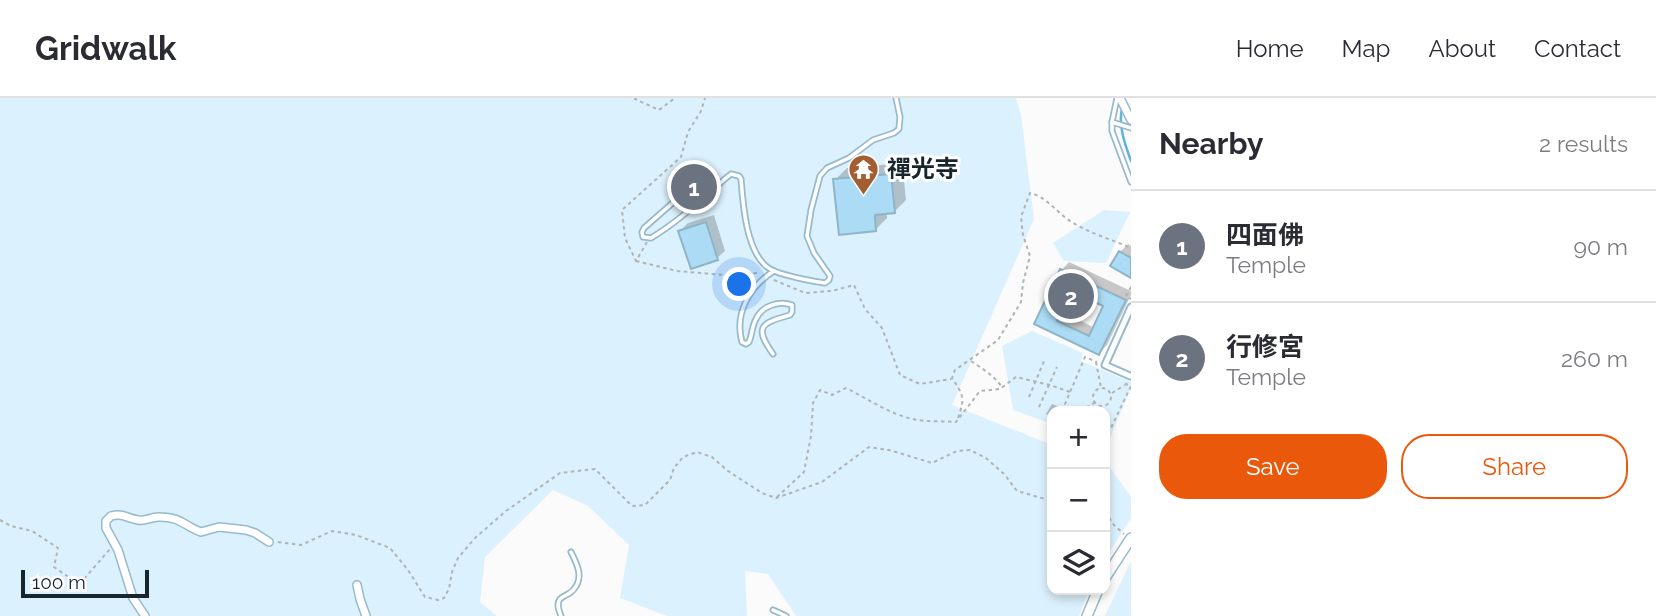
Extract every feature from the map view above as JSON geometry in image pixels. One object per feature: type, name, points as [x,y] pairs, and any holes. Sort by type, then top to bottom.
[{"type":"street","points":[[1119,98],[1126,109],[1130,125]]},
{"type":"street","points":[[1130,376],[1105,365],[1131,307]]},
{"type":"street","points":[[145,616],[133,598],[116,543],[106,528],[106,522],[111,516],[122,514],[141,521],[158,516],[172,518],[201,532],[219,527],[246,530],[269,542]]},
{"type":"street","points":[[1110,570],[1130,539]]},
{"type":"street","points":[[358,585],[366,616]]},
{"type":"street","points":[[1087,616],[1096,595]]},
{"type":"lane","points":[[676,200],[644,228],[643,237],[649,238],[672,224],[731,174],[739,176],[748,232],[762,262],[774,271],[825,283],[830,276],[814,253],[807,236],[820,176],[827,168],[849,158],[873,140],[899,129],[901,124],[896,98]]},
{"type":"lane","points":[[1119,98],[1112,131],[1131,182]]},
{"type":"lane","points":[[1113,122],[1130,125]]},
{"type":"lane","points":[[773,354],[764,341],[763,330],[775,319],[790,315],[792,305],[784,302],[765,308],[755,320],[746,344],[742,342],[740,328],[745,303],[756,285],[774,271]]},
{"type":"lane","points":[[561,616],[558,603],[560,599],[573,591],[579,580],[578,565],[571,552]]},
{"type":"lane","points":[[773,610],[786,616]]},
{"type":"path","points":[[636,98],[659,110],[675,98]]},
{"type":"path","points":[[636,261],[625,238],[622,210],[681,157],[688,132],[701,111],[705,98]]},
{"type":"path","points":[[952,379],[955,370],[998,340],[1021,302],[1030,256],[1021,217],[1030,193],[1040,195],[1060,215],[1076,225],[1131,248]]},
{"type":"path","points":[[636,261],[649,238]]},
{"type":"path","points":[[636,261],[677,271],[724,275],[758,273],[805,293],[832,291],[854,285],[865,309],[882,328],[900,375],[920,384],[952,379]]},
{"type":"path","points":[[1126,296],[1131,286]]},
{"type":"path","points":[[1126,296],[1131,293]]},
{"type":"path","points":[[1126,296],[1131,299]]},
{"type":"path","points":[[1064,406],[1085,357],[1105,365]]},
{"type":"path","points":[[970,360],[996,379],[1002,388]]},
{"type":"path","points":[[1029,397],[1044,361]]},
{"type":"path","points":[[1095,361],[1101,388]]},
{"type":"path","points":[[1039,407],[1058,367]]},
{"type":"path","points":[[1111,394],[1126,384],[1130,376]]},
{"type":"path","points":[[956,422],[980,391],[1000,389],[1016,377],[1070,392]]},
{"type":"path","points":[[952,379],[963,393],[964,402],[956,422]]},
{"type":"path","points":[[1110,428],[1130,386],[1126,384]]},
{"type":"path","points":[[776,498],[804,472],[811,436],[813,403],[820,390],[832,395],[846,388],[912,419],[956,422]]},
{"type":"path","points":[[1098,406],[1093,399],[1094,393],[1101,388],[1107,389],[1111,394],[1110,403],[1104,406]]},
{"type":"path","points":[[1089,406],[1095,403]]},
{"type":"path","points":[[269,542],[300,545],[332,531],[356,535],[390,548],[425,597],[438,600],[444,598],[449,589],[458,558],[475,538],[506,511],[560,473],[595,470],[632,506],[645,505],[670,480],[674,468],[683,457],[697,452],[712,457],[762,493],[776,498],[822,482],[869,447],[932,463],[957,451],[970,450],[986,458],[1005,475],[1017,491],[1047,500]]},
{"type":"path","points":[[1110,519],[1130,539]]},
{"type":"path","points":[[0,520],[32,531],[58,548],[54,567],[72,580],[84,579],[116,543]]},
{"type":"shaded area","points":[[0,98],[1016,98],[1021,115],[1034,219],[952,405],[1047,443],[1047,595],[1087,595],[1079,616],[796,616],[768,574],[745,571],[747,616],[667,616],[620,598],[629,545],[588,506],[553,490],[485,557],[480,602],[497,616],[0,616]]},
{"type":"shaded area","points":[[1104,210],[1130,212],[1106,263],[1064,261],[1053,243]]},
{"type":"shaded area","points":[[1032,331],[1083,353],[1081,361],[1131,382],[1110,438],[1110,406],[1047,406],[1047,422],[1013,410],[1002,346]]},
{"type":"shaded area","points":[[1110,468],[1131,497],[1131,518],[1110,551]]},
{"type":"shaded area","points":[[1131,561],[1131,616],[1105,616]]},
{"type":"building","name":"禪光寺","points":[[891,174],[895,213],[875,215],[876,231],[839,235],[833,179]]},
{"type":"building","points":[[706,222],[718,260],[691,269],[678,231]]},
{"type":"building","points":[[1119,251],[1131,258],[1131,278],[1110,266]]},
{"type":"building","points":[[1060,269],[1126,300],[1099,355],[1034,324]],"holes":[[[1072,291],[1103,306],[1089,336],[1057,321]]]},
{"type":"waterway","points":[[1122,108],[1124,142],[1131,161]]},
{"type":"place","name":"四面佛","points":[[694,187]]},
{"type":"place","name":"禪光寺","points":[[864,196]]},
{"type":"place","name":"行修宮","points":[[1071,296]]}]
